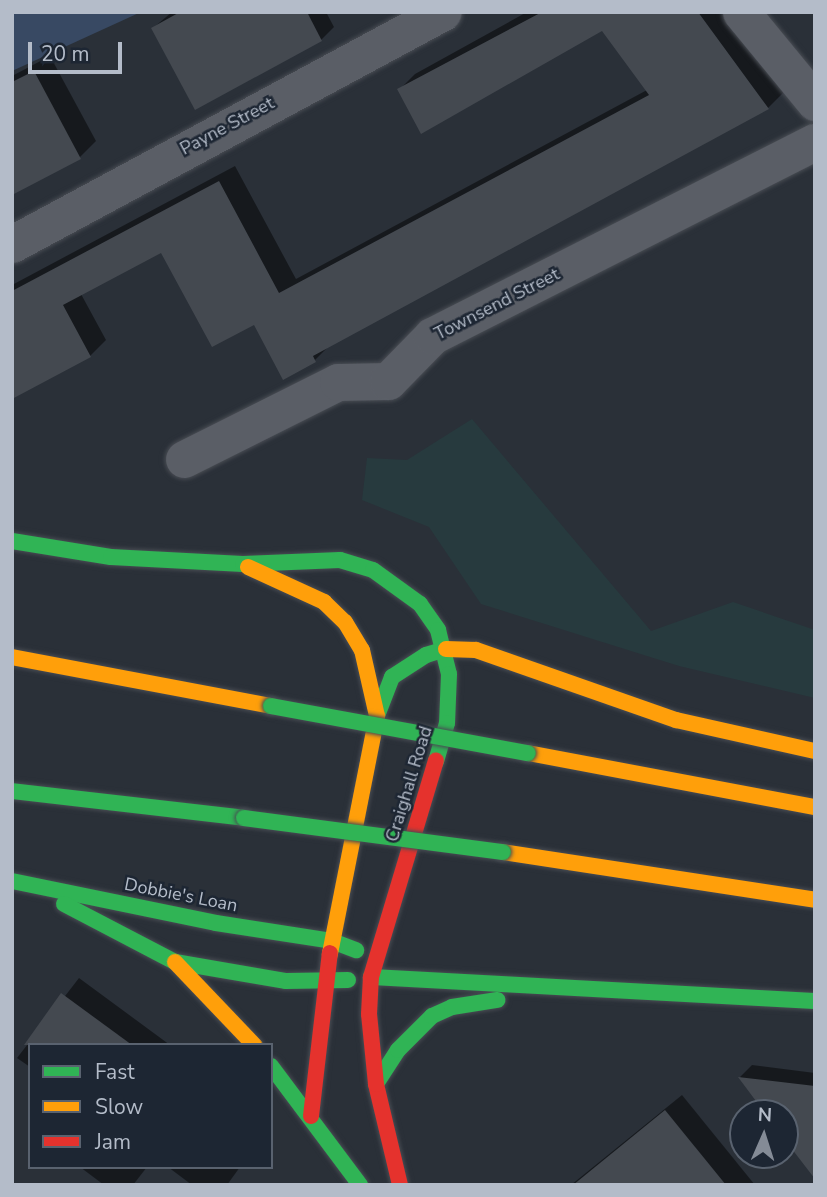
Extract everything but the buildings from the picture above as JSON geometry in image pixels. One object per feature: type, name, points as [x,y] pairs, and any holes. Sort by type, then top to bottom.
[{"type":"main road","name":"Craighall Road","points":[[12,541],[111,557],[243,564],[340,560],[373,570],[420,604],[446,649],[447,723],[374,957]]},
{"type":"main road","name":"Craighall Road","points":[[243,564],[324,602],[345,622],[362,650],[377,716],[332,941]]},
{"type":"main road","points":[[377,716],[392,677],[426,655],[446,649],[476,650],[676,720],[815,751]]},
{"type":"main road","points":[[12,657],[815,807]]},
{"type":"main road","points":[[12,790],[503,852],[815,900]]},
{"type":"main road","name":"Dobbie's Loan","points":[[18,882],[216,923],[332,941],[374,957]]},
{"type":"main road","name":"Dobbie's Loan","points":[[18,882],[175,962],[252,977],[324,983],[371,977],[565,990]]},
{"type":"main road","points":[[311,1116],[324,983],[332,941]]},
{"type":"main road","points":[[374,957],[371,977],[376,1084],[400,1185]]},
{"type":"main road","name":"Dobbie's Loan","points":[[175,962],[252,1043]]},
{"type":"main road","points":[[376,1084],[398,1050],[432,1016],[452,1007],[565,990],[815,1001]]},
{"type":"main road","points":[[273,1068],[360,1185]]},
{"type":"street","name":"Payne Street","points":[[12,244],[443,12]]},
{"type":"street","points":[[741,12],[815,102]]},
{"type":"street","name":"Townsend Street","points":[[184,459],[338,382],[388,381],[432,336],[815,142]]},
{"type":"green space","points":[[472,419],[651,631],[733,602],[815,630],[815,698],[679,666],[481,604],[429,527],[362,500],[367,458],[407,460]]},
{"type":"water","points":[[12,12],[141,12],[12,71]]},
{"type":"traffic: fast","points":[[12,541],[111,557],[243,564],[340,560],[373,570],[420,604],[438,630],[449,674],[447,723],[436,761]]},
{"type":"traffic: fast","points":[[377,716],[392,677],[426,655],[446,649]]},
{"type":"traffic: fast","points":[[271,706],[528,753]]},
{"type":"traffic: fast","points":[[12,791],[244,818]]},
{"type":"traffic: fast","points":[[244,818],[503,852]]},
{"type":"traffic: fast","points":[[12,881],[216,923],[332,941],[356,950]]},
{"type":"traffic: fast","points":[[64,904],[175,962],[286,981],[348,980]]},
{"type":"traffic: fast","points":[[371,977],[815,1001]]},
{"type":"traffic: fast","points":[[376,1084],[398,1050],[432,1016],[452,1007],[497,1000]]},
{"type":"traffic: fast","points":[[273,1069],[360,1185]]},
{"type":"traffic: slow","points":[[248,567],[324,602],[345,622],[362,650],[377,716],[330,953]]},
{"type":"traffic: slow","points":[[446,649],[476,650],[676,720],[815,751]]},
{"type":"traffic: slow","points":[[12,657],[271,706]]},
{"type":"traffic: slow","points":[[528,753],[815,807]]},
{"type":"traffic: slow","points":[[503,852],[815,900]]},
{"type":"traffic: slow","points":[[175,962],[252,1043]]},
{"type":"traffic: jam","points":[[400,1185],[376,1084],[369,1014],[371,977],[436,761]]},
{"type":"traffic: jam","points":[[311,1116],[330,953]]}]
